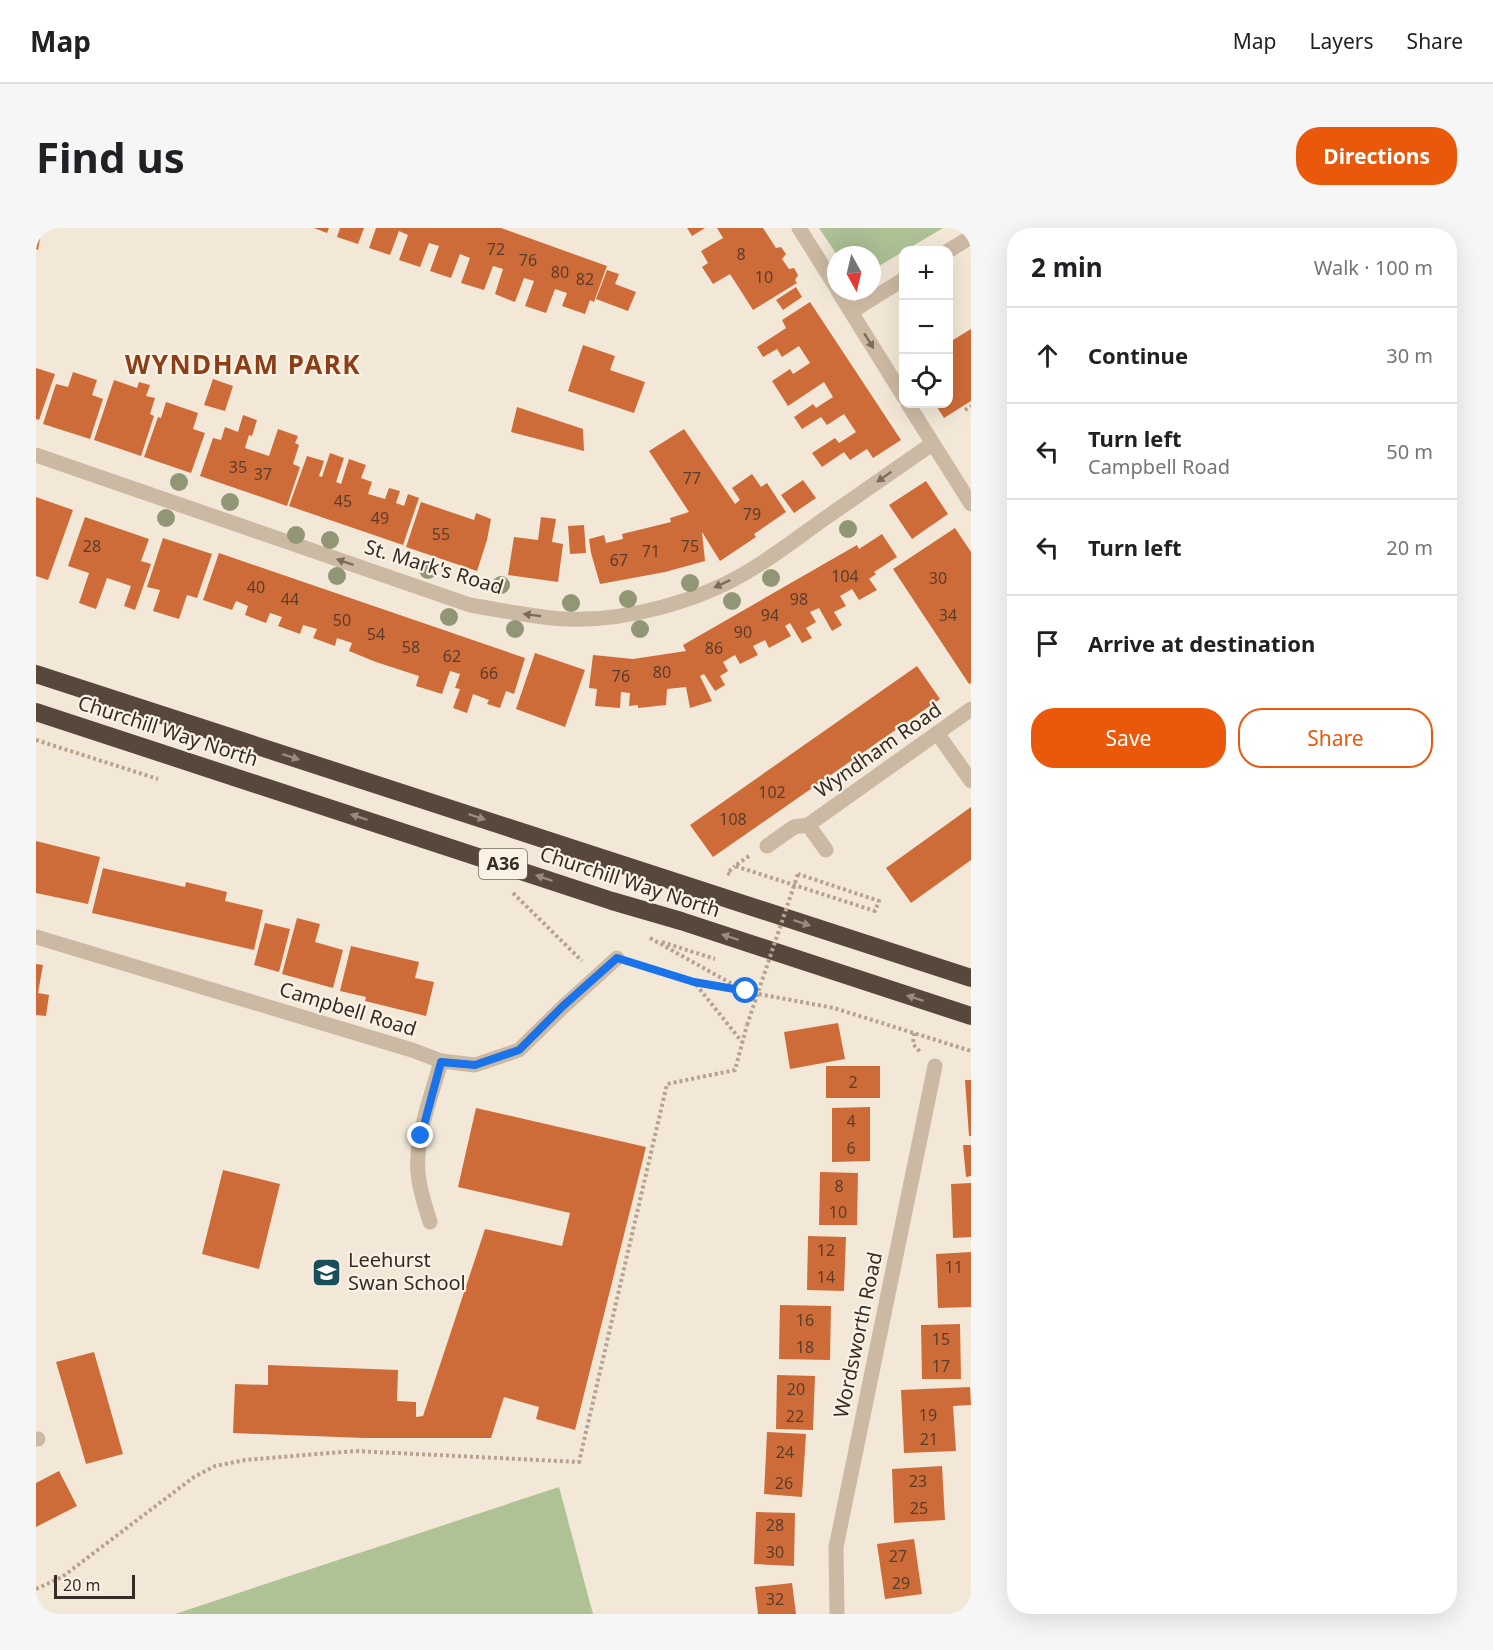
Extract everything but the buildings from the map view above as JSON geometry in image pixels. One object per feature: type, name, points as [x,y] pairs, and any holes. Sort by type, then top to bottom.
[{"type":"highway","name":"Churchill Way North","points":[[36,674],[971,978]]},
{"type":"highway","name":"Churchill Way North","points":[[36,712],[971,1016]]},
{"type":"street","points":[[799,228],[827,273]]},
{"type":"street","points":[[953,248],[971,237]]},
{"type":"street","points":[[851,312],[899,282]]},
{"type":"street","points":[[844,300],[899,390]]},
{"type":"street","points":[[910,408],[971,504]]},
{"type":"street","name":"St. Mark's Road","points":[[36,455],[470,604],[514,613],[566,619],[648,611],[680,602],[714,588],[751,570],[932,444]]},
{"type":"street","name":"Wyndham Road","points":[[767,846],[794,827],[808,825],[971,709]]},
{"type":"street","points":[[938,733],[971,781]]},
{"type":"street","name":"Wyndham Road","points":[[808,825],[826,850]]},
{"type":"street","name":"Campbell Road","points":[[36,937],[412,1050],[441,1062],[475,1065],[519,1050],[617,958]]},
{"type":"street","points":[[430,1222],[417,1170],[421,1136],[441,1062]]},
{"type":"street","name":"Wordsworth Road","points":[[837,1614],[836,1547],[935,1066]]},
{"type":"path","points":[[965,410],[971,406]]},
{"type":"path","points":[[36,1589],[62,1577],[194,1477],[215,1466],[245,1460],[355,1451],[579,1462],[667,1084],[735,1070],[747,1025],[798,874],[879,900],[875,911],[735,866],[756,850],[767,846]]},
{"type":"path","points":[[512,893],[597,976]]},
{"type":"path","points":[[650,938],[746,991]]},
{"type":"path","points":[[617,958],[694,982],[834,1008],[971,1051]]},
{"type":"path","points":[[694,982],[742,1043]]},
{"type":"green space","points":[[819,228],[943,228],[913,246],[899,246],[899,254],[881,265],[881,246],[831,246]]},
{"type":"green space","points":[[559,1487],[593,1614],[175,1614]]},
{"type":"place","name":"Leehurst Swan School","points":[[327,1272]]},
{"type":"district","name":"WYNDHAM PARK","points":[[243,365]]},
{"type":"route","points":[[421,1136],[441,1062],[475,1065],[519,1050],[563,1006],[617,958],[694,982],[746,991]]}]
